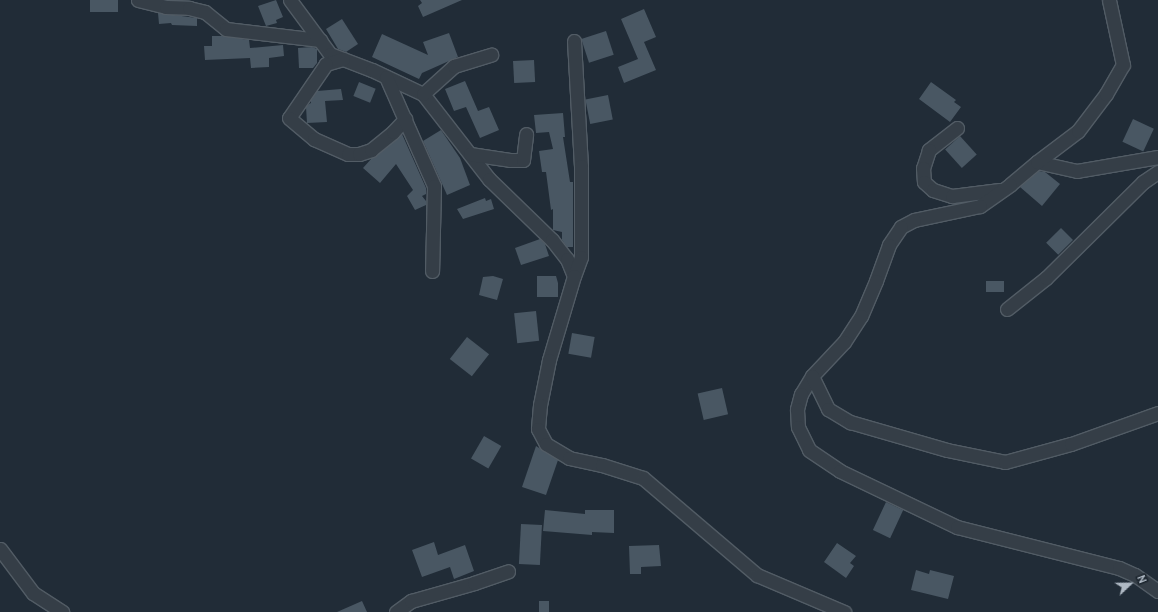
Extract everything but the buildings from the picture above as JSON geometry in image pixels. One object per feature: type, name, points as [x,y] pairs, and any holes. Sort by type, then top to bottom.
[{"type":"street","points":[[138,0],[166,7],[188,4],[205,12],[226,29],[320,40]]},
{"type":"street","points":[[290,0],[330,54],[423,94],[489,179],[552,240],[567,259],[574,276]]},
{"type":"street","points":[[1110,0],[1123,65],[1106,94],[1078,131],[1037,162],[1004,190],[980,206],[914,220],[901,227],[889,245],[876,282],[861,316],[844,342],[812,376],[801,394],[797,409],[798,427],[809,450],[840,471],[958,527],[1119,568],[1135,575],[1158,591]]},
{"type":"street","points":[[574,41],[581,166],[581,257],[549,360],[540,404],[538,429],[546,444],[569,458],[602,465],[644,478],[757,575],[844,612]]},
{"type":"street","points":[[423,94],[454,66],[491,55]]},
{"type":"street","points":[[343,59],[326,64],[289,118],[314,139],[348,154],[359,154],[371,150],[393,132],[405,119]]},
{"type":"street","points":[[386,77],[434,186],[432,271]]},
{"type":"street","points":[[957,128],[929,150],[923,168],[924,182],[933,190],[952,196],[1004,190]]},
{"type":"street","points":[[470,154],[510,160],[523,160],[526,134]]},
{"type":"street","points":[[1037,162],[1077,171],[1158,157]]},
{"type":"street","points":[[1007,309],[1046,278],[1143,182],[1158,172]]},
{"type":"street","points":[[812,376],[828,409],[850,422],[947,450],[1005,462],[1070,444],[1158,413]]},
{"type":"street","points":[[0,549],[33,593],[62,612]]},
{"type":"street","points":[[396,612],[411,601],[508,571]]}]
